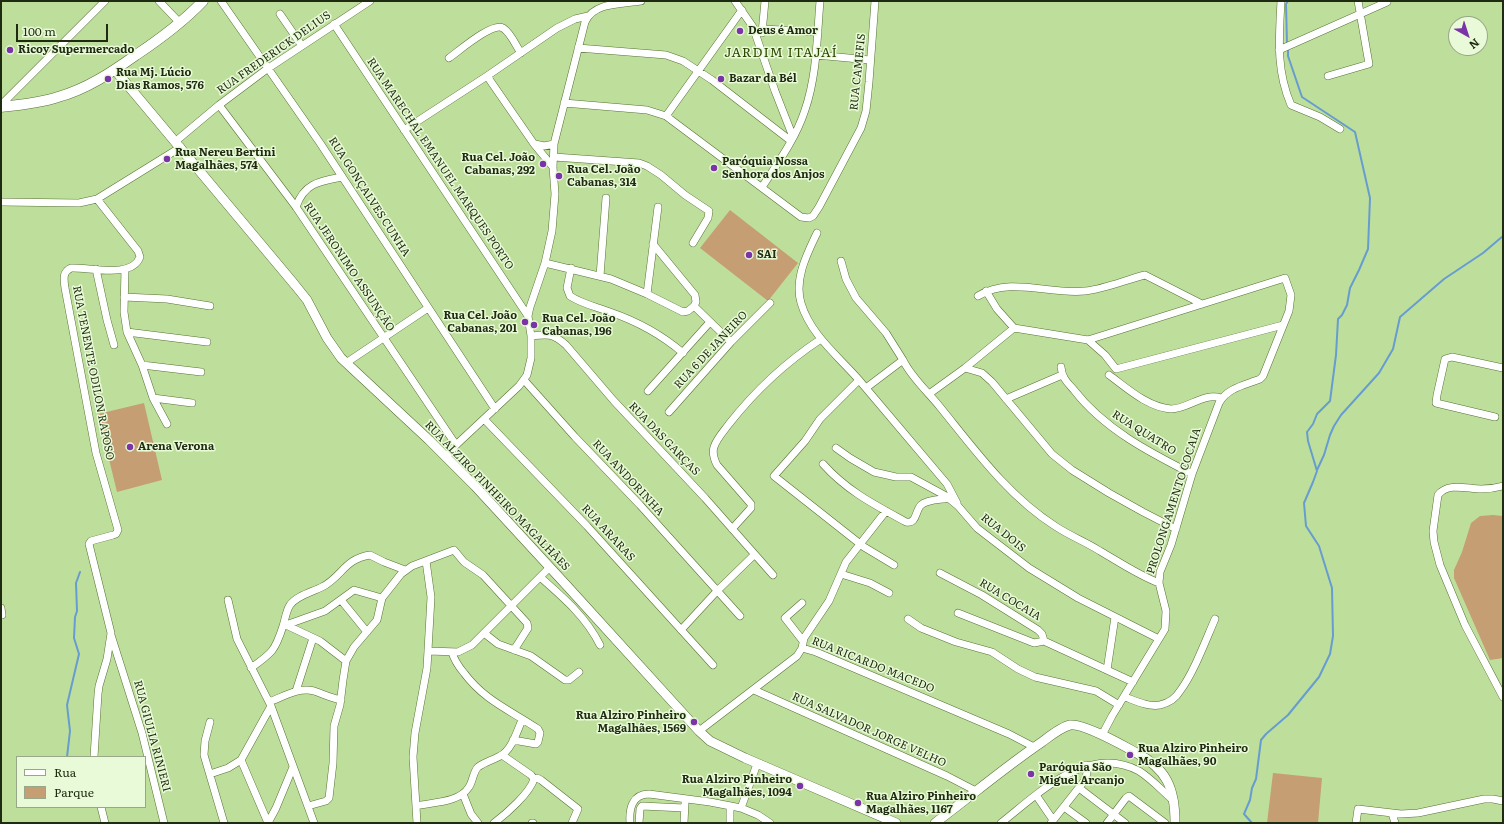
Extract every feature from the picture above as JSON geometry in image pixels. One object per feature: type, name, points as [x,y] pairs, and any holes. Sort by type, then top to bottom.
[{"type":"main road","points":[[1,106],[44,101],[83,88],[115,70],[180,23],[203,1]]},
{"type":"street","points":[[1,106],[105,1]]},
{"type":"street","points":[[159,1],[180,23]]},
{"type":"street","name":"RUA GONÇALVES CUNHA","points":[[221,1],[267,69],[296,108],[495,409]]},
{"type":"street","name":"RUA FREDERICK DELIUS","points":[[97,199],[178,144],[219,105],[267,69],[370,1]]},
{"type":"street","points":[[404,130],[568,22],[588,16],[601,7],[641,1]]},
{"type":"street","points":[[735,1],[753,27],[792,139]]},
{"type":"street","points":[[759,43],[763,29],[765,1]]},
{"type":"street","points":[[564,103],[647,110],[666,116],[762,187],[792,139],[805,111],[812,87],[820,1]]},
{"type":"street","name":"RUA CAMEFIS","points":[[762,187],[805,219],[813,216],[819,207],[861,128],[866,111],[876,1]]},
{"type":"street","points":[[1281,1],[1282,77],[1291,105],[1320,117],[1340,129]]},
{"type":"street","points":[[1328,76],[1369,64],[1358,1]]},
{"type":"street","points":[[1281,49],[1387,2]]},
{"type":"street","points":[[666,116],[742,10]]},
{"type":"street","points":[[280,14],[302,46]]},
{"type":"street","points":[[446,457],[456,444],[495,409],[524,380],[529,368],[531,358],[531,336],[528,316],[545,263],[554,218],[554,144],[578,48],[588,16]]},
{"type":"street","name":"RUA MARECHAL EMANUEL MARQUES PORTO","points":[[334,24],[528,316]]},
{"type":"street","points":[[449,58],[487,31],[497,27],[504,29],[521,53]]},
{"type":"street","points":[[763,29],[818,32]]},
{"type":"street","points":[[578,48],[666,55],[683,61],[698,70],[792,139]]},
{"type":"street","points":[[816,55],[870,60]]},
{"type":"street","name":"RUA ALZIRO PINHEIRO MAGALHÃES","points":[[115,70],[295,285],[310,305],[333,348],[346,363],[446,457],[550,567],[699,731],[713,743],[757,764],[896,823]]},
{"type":"street","points":[[488,76],[534,144],[553,167]]},
{"type":"street","name":"RUA JERONIMO ASSUNÇÃO","points":[[219,105],[296,207],[456,444]]},
{"type":"street","points":[[534,144],[544,146],[554,144]]},
{"type":"street","points":[[554,157],[639,163],[654,169],[684,195],[708,211],[708,218],[693,243]]},
{"type":"street","points":[[296,207],[302,193],[313,184],[320,181],[342,177]]},
{"type":"street","points":[[600,276],[606,198]]},
{"type":"street","points":[[1,202],[80,203],[97,199],[139,254],[140,257],[138,261],[125,269],[124,312],[127,332],[142,365],[153,398],[167,424]]},
{"type":"street","points":[[647,294],[658,207]]},
{"type":"street","points":[[817,233],[804,260],[799,288],[801,303],[807,316],[821,339],[866,388],[947,484],[958,506]]},
{"type":"street","points":[[545,263],[600,276],[647,294],[683,312],[688,311],[696,302],[695,295],[653,244]]},
{"type":"street","points":[[841,260],[846,279],[856,298],[886,333],[907,369],[1004,484],[1021,500],[1069,535],[1159,583]]},
{"type":"street","name":"RUA TENENTE ODILON RAPOSO","points":[[91,542],[116,534],[118,530],[94,441],[64,280],[65,273],[71,268],[110,271],[125,269]]},
{"type":"street","points":[[571,268],[567,288],[570,296],[633,322],[661,336],[683,353]]},
{"type":"street","points":[[96,269],[105,313],[114,345]]},
{"type":"street","points":[[978,296],[986,291],[1028,286],[1056,291],[1085,291],[1145,276],[1202,304]]},
{"type":"street","points":[[986,291],[998,309],[1014,328],[1088,340],[1285,278],[1291,295],[1289,311],[1263,376],[1260,379],[1228,392],[1221,398],[1212,396],[1172,409],[1154,405],[1145,401],[1109,375]]},
{"type":"street","points":[[124,297],[167,299],[210,306]]},
{"type":"street","name":"RUA 6 DE JANEIRO","points":[[669,412],[731,342],[770,303]]},
{"type":"street","points":[[694,306],[731,342]]},
{"type":"street","points":[[346,363],[428,308]]},
{"type":"street","points":[[648,391],[710,322]]},
{"type":"street","points":[[1088,340],[1105,355],[1116,369],[1283,325]]},
{"type":"street","points":[[929,394],[965,368],[1014,328]]},
{"type":"street","points":[[127,332],[207,342]]},
{"type":"street","name":"RUA DAS GARÇAS","points":[[531,336],[551,335],[559,338],[614,401],[732,528],[773,576]]},
{"type":"street","points":[[732,528],[751,508],[751,504],[715,461],[713,451],[716,441],[742,407],[758,391],[794,358],[821,339]]},
{"type":"street","points":[[1495,417],[1436,403],[1437,395],[1445,359],[1452,357],[1503,368]]},
{"type":"street","points":[[866,388],[903,360]]},
{"type":"street","points":[[142,365],[201,372]]},
{"type":"street","points":[[1006,399],[1062,375],[1061,367]]},
{"type":"street","points":[[965,368],[985,375],[1047,449],[1072,470],[1138,509],[1176,529]]},
{"type":"street","name":"RUA QUATRO","points":[[1062,375],[1083,401],[1103,420],[1144,448],[1192,474]]},
{"type":"street","name":"RUA ANDORINHA","points":[[524,380],[740,616]]},
{"type":"street","points":[[859,380],[820,419],[805,440],[774,476],[876,556],[894,565]]},
{"type":"street","points":[[153,398],[192,403]]},
{"type":"street","name":"PROLONGAMENTO COCAIA","points":[[1102,735],[1165,629],[1166,611],[1159,583],[1162,567],[1171,545],[1192,474],[1221,398]]},
{"type":"street","name":"RUA ARARAS","points":[[484,419],[587,526],[713,665]]},
{"type":"street","name":"RUA DOIS","points":[[836,448],[874,472],[896,477],[911,477],[949,498],[977,528],[1029,568],[1060,588],[1159,639]]},
{"type":"street","points":[[823,464],[854,492],[867,501],[906,522],[913,521],[918,509],[923,504],[949,498]]},
{"type":"street","points":[[1503,486],[1483,489],[1450,488],[1442,491],[1438,495],[1433,531],[1437,554],[1446,583],[1465,625],[1503,697]]},
{"type":"street","points":[[802,603],[785,618],[802,645],[829,601],[852,554],[886,511]]},
{"type":"street","name":"RUA GIULIA RINIERI","points":[[91,542],[89,547],[111,633],[142,733],[164,823]]},
{"type":"street","points":[[308,806],[326,801],[329,798],[333,762],[334,726],[339,711],[346,661],[354,647],[377,620],[382,598],[396,579],[405,570],[454,550],[464,562],[483,575],[528,626],[526,632],[514,650]]},
{"type":"street","points":[[681,630],[716,591],[754,554]]},
{"type":"street","points":[[251,668],[273,650],[284,626],[289,606],[305,595],[323,587],[355,559],[370,555],[405,570]]},
{"type":"street","points":[[417,823],[413,757],[415,733],[427,668],[431,597],[426,561]]},
{"type":"street","points":[[428,651],[458,652],[466,649],[550,567]]},
{"type":"street","name":"RUA COCAIA","points":[[940,573],[982,595],[1038,630],[1042,634],[1044,641],[1133,682]]},
{"type":"street","points":[[841,574],[870,583],[889,593]]},
{"type":"street","points":[[540,577],[578,612],[600,645]]},
{"type":"street","points":[[284,626],[325,611],[352,591],[357,590],[371,596],[382,598]]},
{"type":"street","points":[[228,600],[237,639],[270,704],[314,823]]},
{"type":"street","points":[[341,600],[367,632]]},
{"type":"street","points":[[958,613],[1034,643],[1044,641]]},
{"type":"street","points":[[1106,670],[1115,617]]},
{"type":"street","points":[[908,619],[921,628],[956,642],[992,652],[1018,669],[1035,676],[1096,691],[1119,705]]},
{"type":"street","points":[[1125,696],[1138,702],[1155,705],[1172,700],[1187,680],[1215,619]]},
{"type":"street","points":[[284,626],[324,644],[346,661]]},
{"type":"street","points":[[94,756],[99,686],[105,667],[111,633]]},
{"type":"street","points":[[484,633],[498,644],[531,656],[565,680],[569,680],[580,672]]},
{"type":"street","points":[[296,691],[313,638]]},
{"type":"street","name":"RUA RICARDO MACEDO","points":[[699,731],[797,656],[802,645],[1034,747]]},
{"type":"street","points":[[108,652],[116,650]]},
{"type":"street","points":[[452,652],[455,661],[480,692],[497,705],[539,731],[540,736],[538,742],[534,744],[513,740]]},
{"type":"street","points":[[210,774],[228,768],[241,760],[270,704],[296,691],[308,690],[341,700]]},
{"type":"street","name":"RUA SALVADOR JORGE VELHO","points":[[754,690],[948,776],[976,791]]},
{"type":"street","points":[[416,806],[448,800],[463,794],[470,786],[478,768],[502,755],[513,740],[522,720]]},
{"type":"street","points":[[210,722],[203,749],[204,761],[210,774],[224,823]]},
{"type":"street","points":[[935,823],[1034,747],[1070,725],[1081,726],[1102,735],[1137,753],[1156,766],[1167,780],[1174,801],[1175,823]]},
{"type":"street","points":[[502,755],[531,775],[534,779],[537,778],[541,780],[578,809],[572,823]]},
{"type":"street","points":[[241,760],[268,823]]},
{"type":"street","points":[[1001,823],[1036,795],[1058,780],[1086,765],[1113,763],[1132,768],[1155,782],[1174,801]]},
{"type":"street","points":[[741,808],[757,764]]},
{"type":"street","points":[[1036,795],[1052,822],[1087,776],[1086,765]]},
{"type":"street","points":[[268,823],[293,767]]},
{"type":"street","points":[[494,823],[512,808],[525,793],[534,779]]},
{"type":"street","points":[[1079,788],[1125,823]]},
{"type":"street","points":[[463,794],[471,814],[478,823]]},
{"type":"street","points":[[630,823],[630,808],[636,798],[640,795],[649,794],[685,800],[710,802],[741,808],[758,815],[770,823]]},
{"type":"street","points":[[1356,823],[1358,809],[1392,813],[1418,813],[1503,796]]},
{"type":"street","points":[[1107,823],[1126,798],[1130,797],[1165,823],[1175,812]]},
{"type":"street","points":[[1493,799],[1503,802]]},
{"type":"street","points":[[684,823],[685,800]]},
{"type":"street","points":[[640,823],[640,809],[642,806],[684,808]]},
{"type":"street","points":[[730,807],[730,823]]},
{"type":"street","points":[[1064,807],[1086,823]]},
{"type":"street","points":[[101,808],[105,823]]},
{"type":"street","points":[[1392,813],[1395,823]]},
{"type":"green space","name":"SAI","points":[[730,210],[798,263],[768,301],[700,248]]},
{"type":"green space","name":"Arena Verona","points":[[144,403],[162,480],[117,492],[98,414]]},
{"type":"green space","points":[[1480,516],[1503,516],[1503,658],[1490,660],[1454,578],[1454,570],[1462,552],[1471,523]]},
{"type":"green space","points":[[1273,773],[1322,778],[1318,823],[1267,823]]},
{"type":"waterway","points":[[1287,44],[1286,4],[1288,1]]},
{"type":"waterway","points":[[1252,823],[1244,814],[1256,779],[1261,740],[1288,715],[1319,677],[1330,654],[1333,636],[1332,588],[1319,546],[1306,526],[1304,503],[1317,471],[1308,441],[1307,432],[1313,424],[1317,414],[1330,401],[1336,355],[1338,319],[1342,315],[1347,305],[1350,288],[1368,249],[1370,198],[1355,132],[1302,97],[1288,56],[1288,48]]},
{"type":"waterway","points":[[1317,470],[1334,426],[1341,415],[1379,373],[1393,349],[1400,317],[1444,279],[1483,253],[1503,236]]},
{"type":"waterway","points":[[67,756],[70,731],[67,705],[79,654],[74,638],[75,617],[77,611],[76,583],[80,572]]},
{"type":"place","name":"Deus é Amor","points":[[740,31]]},
{"type":"place","name":"Ricoy Supermercado","points":[[10,50]]},
{"type":"place","name":"Rua Mj. Lúcio Dias Ramos, 576","points":[[108,79]]},
{"type":"place","name":"Bazar da Bél","points":[[721,79]]},
{"type":"place","name":"Rua Nereu Bertini Magalhães, 574","points":[[167,159]]},
{"type":"place","name":"Rua Cel. João Cabanas, 292","points":[[543,164]]},
{"type":"place","name":"Paróquia Nossa Senhora dos Anjos","points":[[714,168]]},
{"type":"place","name":"Rua Cel. João Cabanas, 314","points":[[559,176]]},
{"type":"place","name":"SAI","points":[[749,255]]},
{"type":"place","name":"Rua Cel. João Cabanas, 201","points":[[525,322]]},
{"type":"place","name":"Rua Cel. João Cabanas, 196","points":[[534,325]]},
{"type":"place","name":"Arena Verona","points":[[130,447]]},
{"type":"place","name":"Rua Alziro Pinheiro Magalhães, 1569","points":[[694,722]]},
{"type":"place","name":"Rua Alziro Pinheiro Magalhães, 90","points":[[1130,755]]},
{"type":"place","name":"Paróquia São Miguel Arcanjo","points":[[1031,774]]},
{"type":"place","name":"Rua Alziro Pinheiro Magalhães, 1094","points":[[800,786]]},
{"type":"place","name":"Rua Alziro Pinheiro Magalhães, 1167","points":[[858,803]]},
{"type":"district","name":"JARDIM ITAJAÍ","points":[[781,53]]}]
